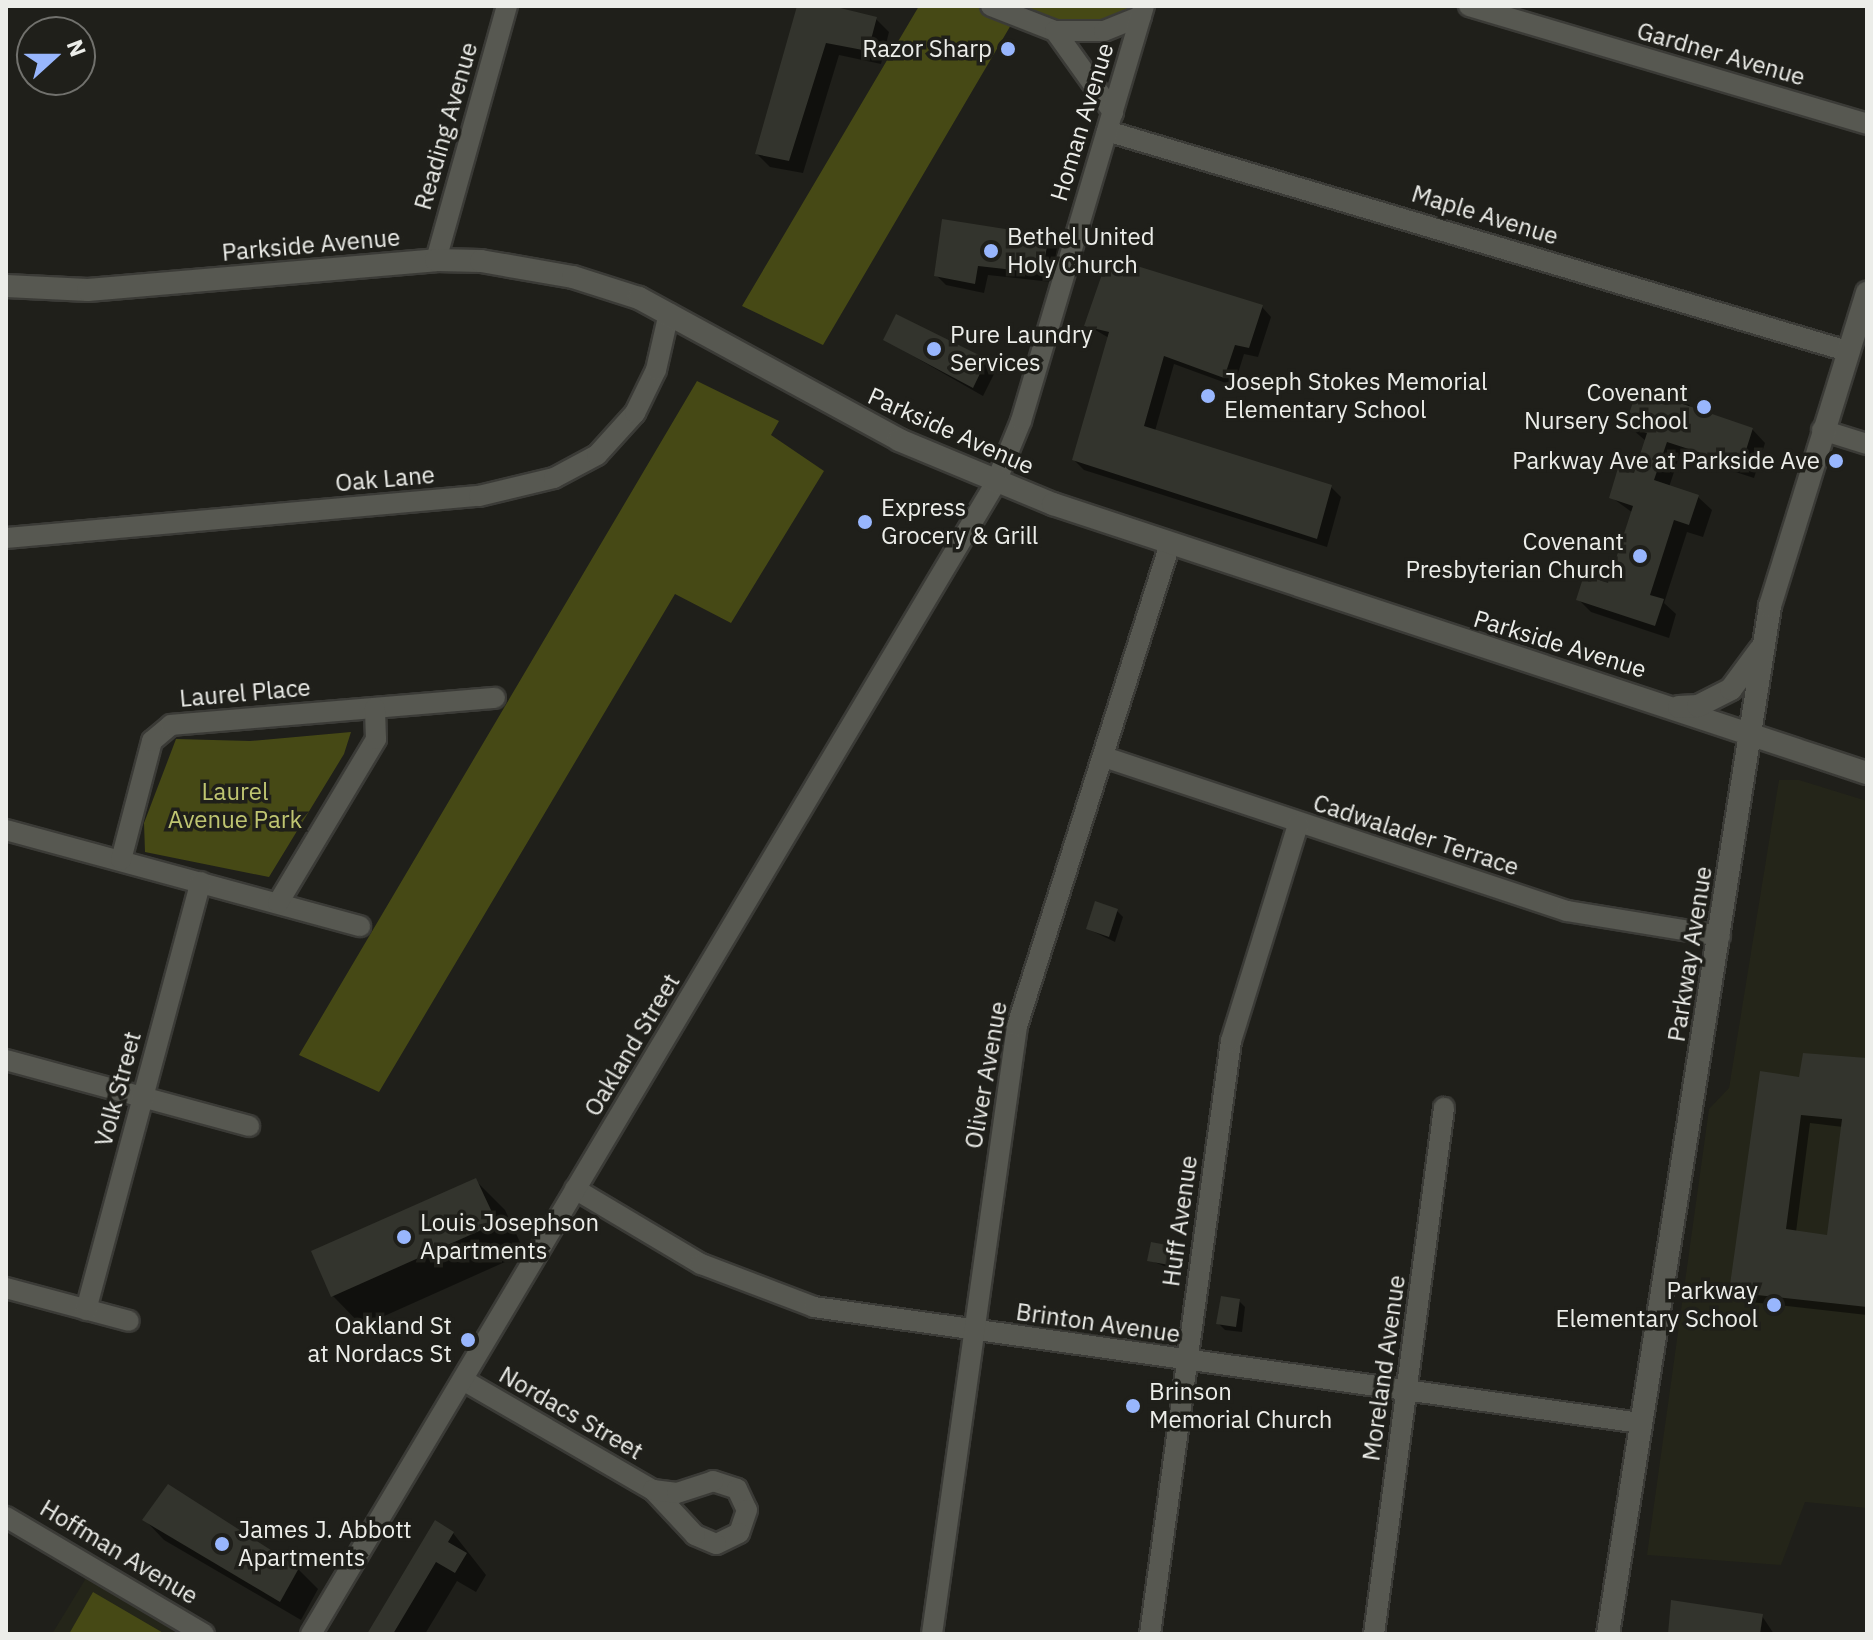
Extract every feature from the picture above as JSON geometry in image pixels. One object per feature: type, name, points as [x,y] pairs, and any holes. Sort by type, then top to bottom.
[{"type":"main road","name":"Parkside Avenue","points":[[6,286],[88,290],[436,260],[481,261],[573,277],[669,313],[846,413],[996,482],[1170,544],[1679,707],[1751,737],[1867,773]]},
{"type":"main road","name":"Parkway Avenue","points":[[1608,1634],[1684,1124],[1720,936],[1763,645],[1786,544],[1867,293]]},
{"type":"main road","points":[[1679,707],[1698,706],[1731,689],[1763,645]]},
{"type":"street","name":"Reading Avenue","points":[[436,260],[507,6]]},
{"type":"street","points":[[991,6],[1055,31],[1104,31],[1142,11]]},
{"type":"street","name":"Gardner Avenue","points":[[1469,6],[1867,124]]},
{"type":"street","name":"Homan Avenue","points":[[996,482],[1021,421],[1142,11]]},
{"type":"street","points":[[1055,31],[1110,122]]},
{"type":"street","name":"Maple Avenue","points":[[1110,122],[1847,351]]},
{"type":"street","name":"Oak Lane","points":[[6,538],[479,496],[554,478],[597,455],[635,413],[656,370],[669,313]]},
{"type":"street","points":[[1822,430],[1867,444]]},
{"type":"street","name":"Oakland Street","points":[[311,1634],[996,482]]},
{"type":"street","name":"Oliver Avenue","points":[[932,1634],[1017,1026],[1170,544]]},
{"type":"street","name":"Laurel Place","points":[[121,860],[152,741],[159,731],[171,725],[495,698]]},
{"type":"street","points":[[278,903],[376,739],[375,708]]},
{"type":"street","name":"Cadwalader Terrace","points":[[1104,757],[1567,911],[1720,936]]},
{"type":"street","name":"Huff Avenue","points":[[1150,1634],[1231,1041],[1298,824]]},
{"type":"street","points":[[6,830],[360,926]]},
{"type":"street","name":"Volk Street","points":[[86,1310],[201,882]]},
{"type":"street","points":[[6,1060],[249,1126]]},
{"type":"street","name":"Moreland Avenue","points":[[1374,1634],[1444,1108]]},
{"type":"street","name":"Brinton Avenue","points":[[575,1189],[701,1264],[753,1287],[814,1307],[973,1332],[1640,1423]]},
{"type":"street","points":[[6,1288],[129,1321]]},
{"type":"street","name":"Nordacs Street","points":[[463,1380],[653,1490]]},
{"type":"street","name":"Hoffman Avenue","points":[[6,1517],[204,1634]]},
{"type":"shaded area","name":"Parkway Elementary School","points":[[1779,780],[1799,780],[1867,801],[1867,1508],[1805,1502],[1781,1565],[1647,1555],[1709,1109],[1729,1088]]},
{"type":"shaded area","points":[[97,1560],[213,1634],[52,1634]]},
{"type":"green space","points":[[919,6],[1146,6],[1135,40],[1018,13],[823,345],[742,306]]},
{"type":"green space","points":[[697,381],[779,421],[771,435],[824,471],[731,623],[675,594],[379,1092],[299,1055]]},
{"type":"green space","name":"Laurel Avenue Park","points":[[351,732],[344,754],[269,877],[145,852],[144,823],[176,739],[250,741]]},
{"type":"green space","points":[[93,1592],[165,1634],[69,1634]]},
{"type":"building","points":[[797,6],[832,6],[877,17],[868,51],[826,43],[789,161],[755,154]]},
{"type":"building","name":"Bethel United Holy Church","points":[[942,219],[1049,236],[1042,273],[978,266],[975,284],[934,276]]},
{"type":"building","name":"Joseph Stokes Memorial Elementary School","points":[[1108,257],[1263,305],[1249,348],[1235,345],[1224,378],[1164,356],[1144,426],[1332,485],[1317,539],[1072,460],[1109,332],[1084,326]]},
{"type":"building","name":"Pure Laundry Services","points":[[896,314],[987,359],[973,388],[883,340]]},
{"type":"building","points":[[1662,389],[1682,396],[1680,403],[1753,428],[1741,466],[1667,442],[1654,480],[1699,495],[1689,525],[1674,520],[1650,595],[1664,599],[1655,626],[1576,600],[1584,575],[1608,583],[1633,506],[1609,498],[1618,468],[1634,473],[1647,433],[1625,426],[1636,393],[1659,400]]},
{"type":"building","points":[[1095,901],[1118,909],[1109,937],[1086,929]]},
{"type":"building","name":"Parkway Elementary School","points":[[1803,1053],[1867,1058],[1867,1307],[1729,1292],[1760,1071],[1799,1077]],"holes":[[[1801,1115],[1842,1119],[1827,1235],[1786,1229]]]},
{"type":"building","name":"Louis Josephson Apartments","points":[[476,1178],[497,1223],[331,1297],[311,1251]]},
{"type":"building","points":[[1151,1242],[1172,1246],[1169,1265],[1147,1261]]},
{"type":"building","points":[[1221,1296],[1240,1299],[1236,1327],[1216,1324]]},
{"type":"building","name":"James J. Abbott Apartments","points":[[168,1484],[299,1568],[280,1602],[142,1520]]},
{"type":"building","points":[[435,1520],[454,1532],[448,1542],[467,1553],[455,1573],[436,1562],[393,1634],[367,1634]]},
{"type":"building","points":[[1671,1600],[1763,1614],[1760,1634],[1668,1634]]},
{"type":"place","name":"Razor Sharp","points":[[1008,49]]},
{"type":"place","name":"Bethel United Holy Church","points":[[991,251]]},
{"type":"place","name":"Pure Laundry Services","points":[[934,349]]},
{"type":"place","name":"Joseph Stokes Memorial Elementary School","points":[[1208,396]]},
{"type":"place","name":"Covenant Nursery School","points":[[1704,407]]},
{"type":"place","name":"Parkway Ave at Parkside Ave","points":[[1836,461]]},
{"type":"place","name":"Express Grocery & Grill","points":[[865,522]]},
{"type":"place","name":"Covenant Presbyterian Church","points":[[1640,556]]},
{"type":"place","name":"Louis Josephson Apartments","points":[[404,1237]]},
{"type":"place","name":"Parkway Elementary School","points":[[1774,1305]]},
{"type":"place","name":"Oakland St at Nordacs St","points":[[468,1340]]},
{"type":"place","name":"Brinson Memorial Church","points":[[1133,1406]]},
{"type":"place","name":"James J. Abbott Apartments","points":[[222,1544]]}]
